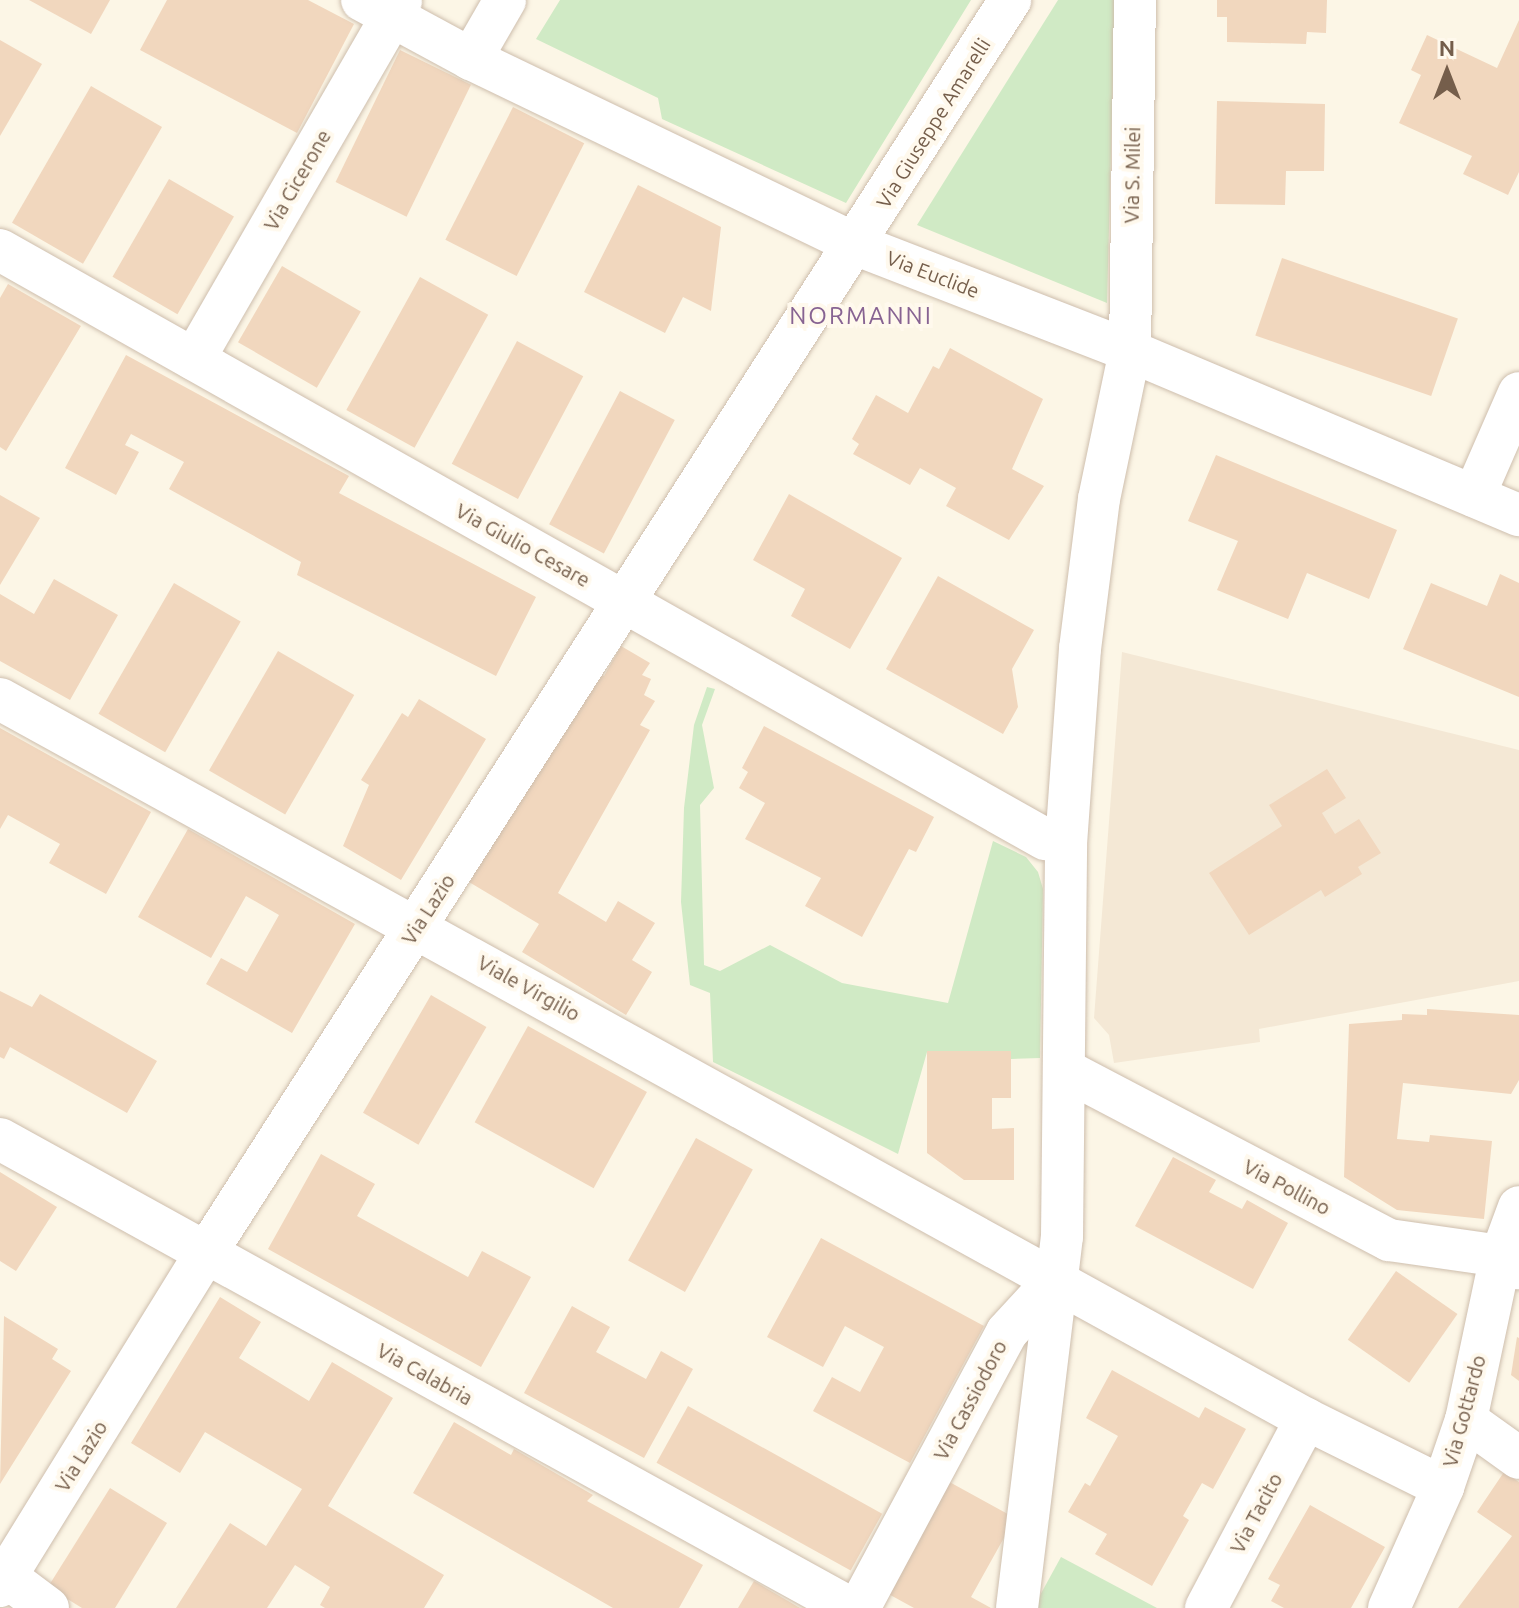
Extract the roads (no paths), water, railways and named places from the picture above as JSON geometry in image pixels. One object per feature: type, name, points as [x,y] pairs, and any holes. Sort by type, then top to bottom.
[{"type":"street","points":[[471,59],[505,0]]},
{"type":"street","name":"Via Giuseppe Amarelli","points":[[857,245],[1010,0]]},
{"type":"street","name":"Via S. Milei","points":[[1054,1281],[1062,1237],[1066,844],[1080,649],[1099,499],[1130,351],[1135,0]]},
{"type":"street","name":"Via Euclide","points":[[385,5],[471,59],[857,245],[1130,351],[1519,515]]},
{"type":"street","name":"Via Cicerone","points":[[194,359],[385,5]]},
{"type":"street","name":"Via Lazio","points":[[2,1578],[206,1253],[857,245]]},
{"type":"street","name":"Via Giulio Cesare","points":[[0,250],[1045,839]]},
{"type":"street","points":[[1474,496],[1519,393]]},
{"type":"street","name":"Viale Virgilio","points":[[0,699],[417,925],[1306,1419],[1443,1487]]},
{"type":"street","name":"Via Pollino","points":[[1065,1070],[1389,1240],[1510,1262]]},
{"type":"street","name":"Via Calabria","points":[[0,1139],[850,1608]]},
{"type":"street","name":"Via Gottardo","points":[[1389,1608],[1443,1487],[1466,1420],[1510,1262],[1519,1207]]},
{"type":"street","points":[[1017,1608],[1054,1281]]},
{"type":"street","name":"Via Cassiodoro","points":[[859,1608],[1007,1332],[1054,1281]]},
{"type":"street","name":"Via Tacito","points":[[1206,1608],[1306,1419]]},
{"type":"street","points":[[1466,1420],[1519,1458]]},
{"type":"street","points":[[2,1578],[48,1608]]},
{"type":"district","name":"NORMANNI","points":[[861,316]]}]
